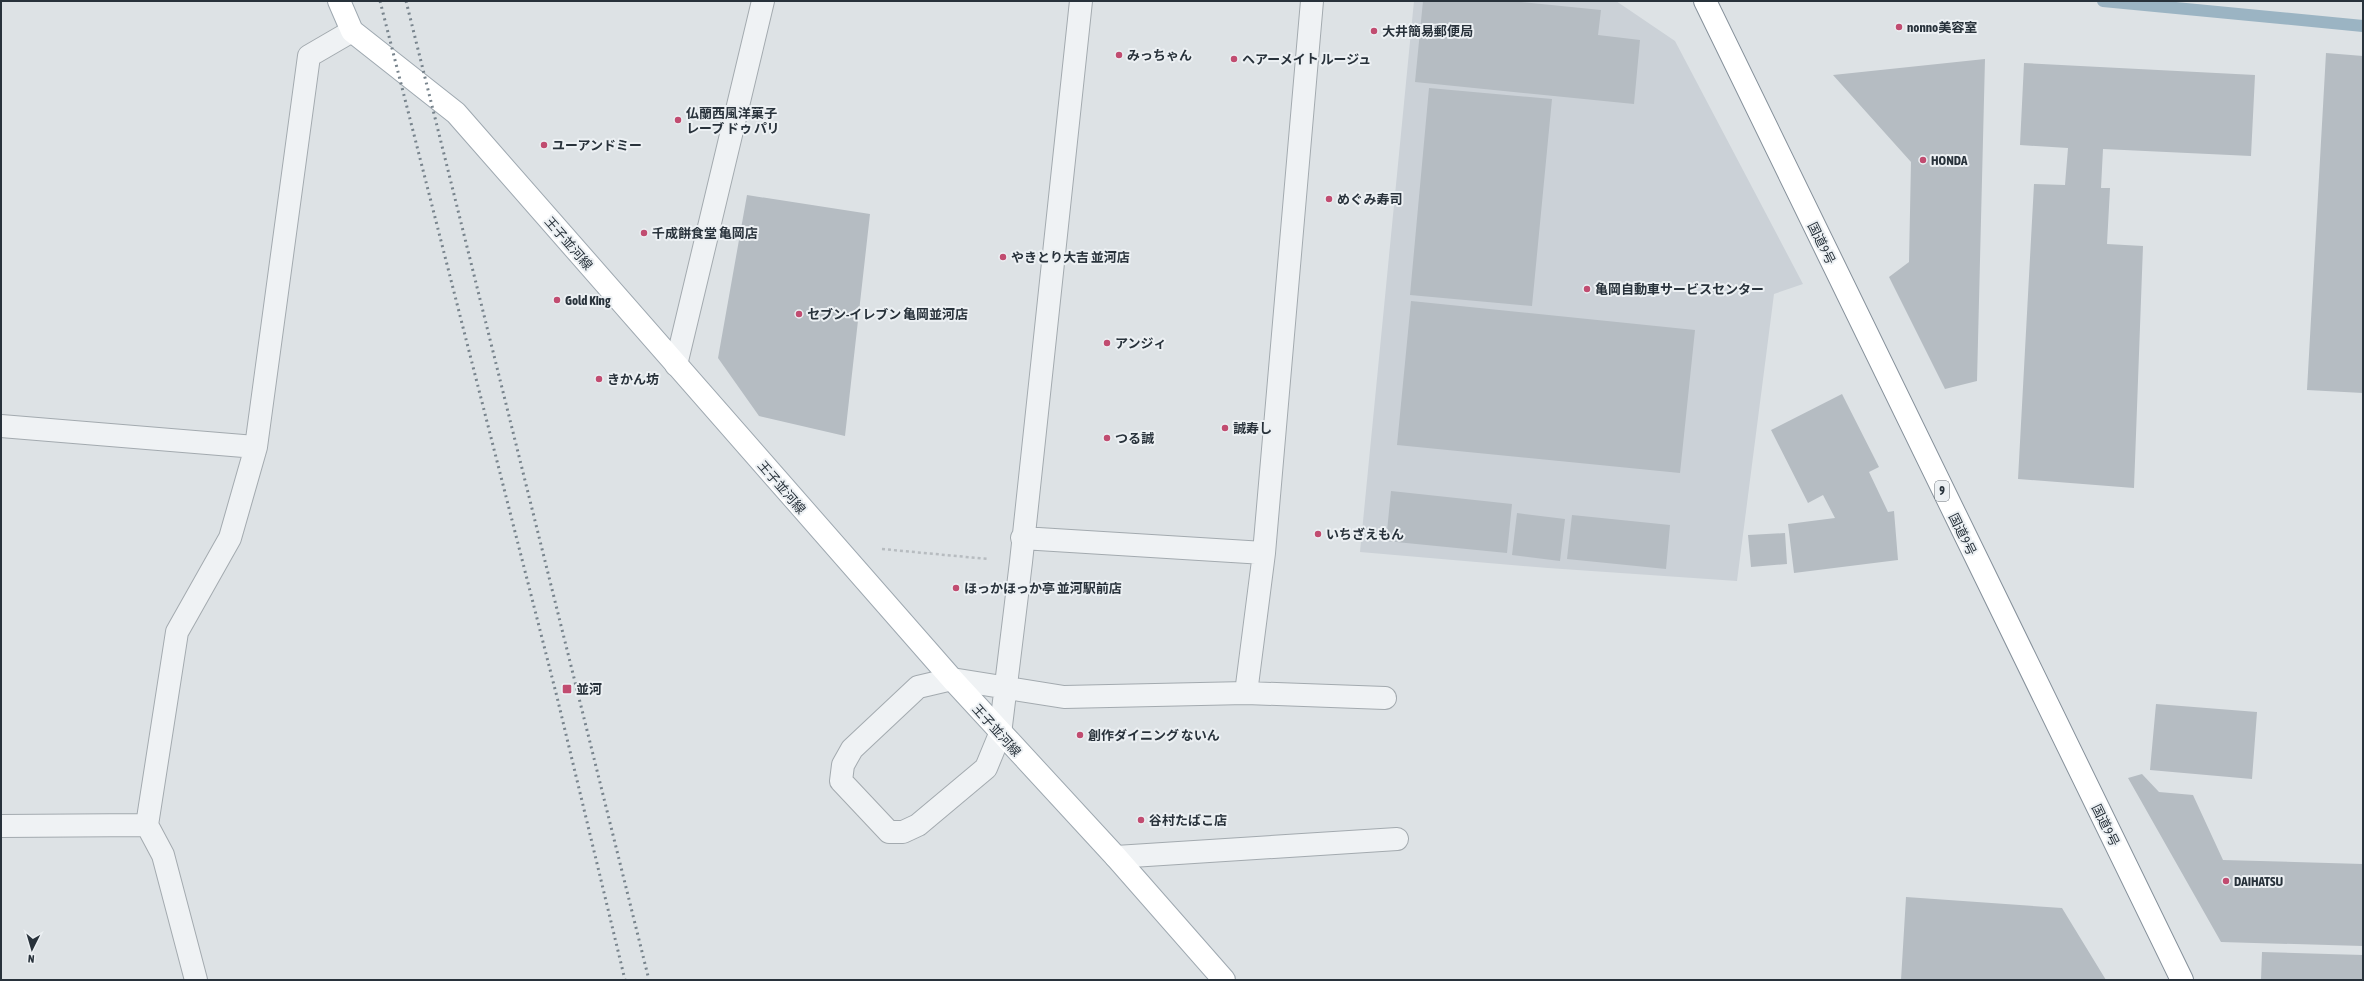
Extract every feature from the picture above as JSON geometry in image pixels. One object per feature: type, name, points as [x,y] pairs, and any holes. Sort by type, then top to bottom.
[{"type":"main road","name":"王子並河線","points":[[339,1],[352,31],[456,113],[1000,734],[1116,857],[1224,980]]},
{"type":"main road","name":"国道9号","points":[[1705,1],[2182,980]]},
{"type":"street","points":[[676,365],[763,1]]},
{"type":"street","points":[[1081,1],[1022,538],[1021,562],[1007,687],[1000,734],[986,768],[918,825],[903,832],[889,832],[841,781],[843,765],[852,749],[918,687],[952,679],[1007,687],[1064,697],[1246,693],[1385,698]]},
{"type":"street","points":[[1246,693],[1264,553],[1312,1]]},
{"type":"street","points":[[196,980],[162,855],[147,825],[177,632],[230,538],[256,447],[309,56],[352,31]]},
{"type":"street","points":[[1,426],[256,447]]},
{"type":"street","points":[[1022,538],[1264,553]]},
{"type":"street","points":[[1,826],[147,825]]},
{"type":"street","points":[[1116,857],[1397,839]]},
{"type":"path","points":[[832,544],[1021,562]]},
{"type":"shaded area","name":"亀岡自動車サービスセンター","points":[[1414,1],[1616,1],[1675,41],[1803,284],[1774,294],[1737,581],[1548,568],[1360,552]]},
{"type":"building","points":[[1423,1],[1511,1],[1601,10],[1598,35],[1640,40],[1634,104],[1415,82]]},
{"type":"building","points":[[2326,53],[2363,56],[2363,393],[2307,390]]},
{"type":"building","points":[[1985,59],[1977,381],[1945,389],[1889,277],[1909,262],[1911,162],[1833,75]]},
{"type":"building","points":[[2024,63],[2255,75],[2251,156],[2103,149],[2101,188],[2110,188],[2107,244],[2143,246],[2134,488],[2018,479],[2034,184],[2065,185],[2068,148],[2020,145]]},
{"type":"building","points":[[1429,88],[1552,99],[1532,306],[1410,295]]},
{"type":"building","points":[[747,195],[870,214],[845,436],[759,416],[718,358]]},
{"type":"building","points":[[1411,301],[1695,330],[1680,473],[1397,445]]},
{"type":"building","points":[[1842,394],[1879,467],[1869,472],[1888,512],[1894,511],[1898,560],[1794,573],[1788,524],[1835,518],[1823,495],[1808,503],[1771,430]]},
{"type":"building","points":[[1391,491],[1512,504],[1507,553],[1386,541]]},
{"type":"building","points":[[1517,513],[1565,519],[1560,561],[1512,555]]},
{"type":"building","points":[[1572,515],[1670,525],[1666,569],[1567,559]]},
{"type":"building","points":[[1785,533],[1787,564],[1751,567],[1748,535]]},
{"type":"building","points":[[2156,704],[2257,712],[2252,779],[2150,770]]},
{"type":"building","points":[[2142,774],[2159,792],[2193,795],[2223,860],[2363,864],[2363,946],[2221,942],[2128,778]]},
{"type":"building","points":[[1906,897],[2062,908],[2106,980],[1901,980]]},
{"type":"building","points":[[2262,952],[2363,955],[2363,980],[2261,980]]},
{"type":"waterway","points":[[2103,1],[2363,26]]},
{"type":"railway","points":[[380,1],[557,697],[625,980]]},
{"type":"railway","points":[[406,1],[649,980]]},
{"type":"place","name":"nonno美容室","points":[[1899,27]]},
{"type":"place","name":"大井簡易郵便局","points":[[1374,31]]},
{"type":"place","name":"みっちゃん","points":[[1119,55]]},
{"type":"place","name":"ヘアーメイト ルージュ","points":[[1234,59]]},
{"type":"place","name":"仏蘭西風洋菓子 レーブ ドゥ パリ","points":[[678,120]]},
{"type":"place","name":"ユーアンドミー","points":[[544,145]]},
{"type":"place","name":"HONDA","points":[[1923,160]]},
{"type":"place","name":"めぐみ寿司","points":[[1329,199]]},
{"type":"place","name":"千成餅食堂 亀岡店","points":[[644,233]]},
{"type":"place","name":"やきとり大吉 並河店","points":[[1003,257]]},
{"type":"place","name":"亀岡自動車サービスセンター","points":[[1587,289]]},
{"type":"place","name":"Gold King","points":[[557,300]]},
{"type":"place","name":"セブン-イレブン 亀岡並河店","points":[[799,314]]},
{"type":"place","name":"アンジィ","points":[[1107,343]]},
{"type":"place","name":"きかん坊","points":[[599,379]]},
{"type":"place","name":"誠寿し","points":[[1225,428]]},
{"type":"place","name":"つる誠","points":[[1107,438]]},
{"type":"place","name":"いちざえもん","points":[[1318,534]]},
{"type":"place","name":"ほっかほっか亭 並河駅前店","points":[[956,588]]},
{"type":"place","name":"並河","points":[[567,689]]},
{"type":"place","name":"創作ダイニング ないん","points":[[1080,735]]},
{"type":"place","name":"谷村たばこ店","points":[[1141,820]]},
{"type":"place","name":"DAIHATSU","points":[[2226,881]]}]
